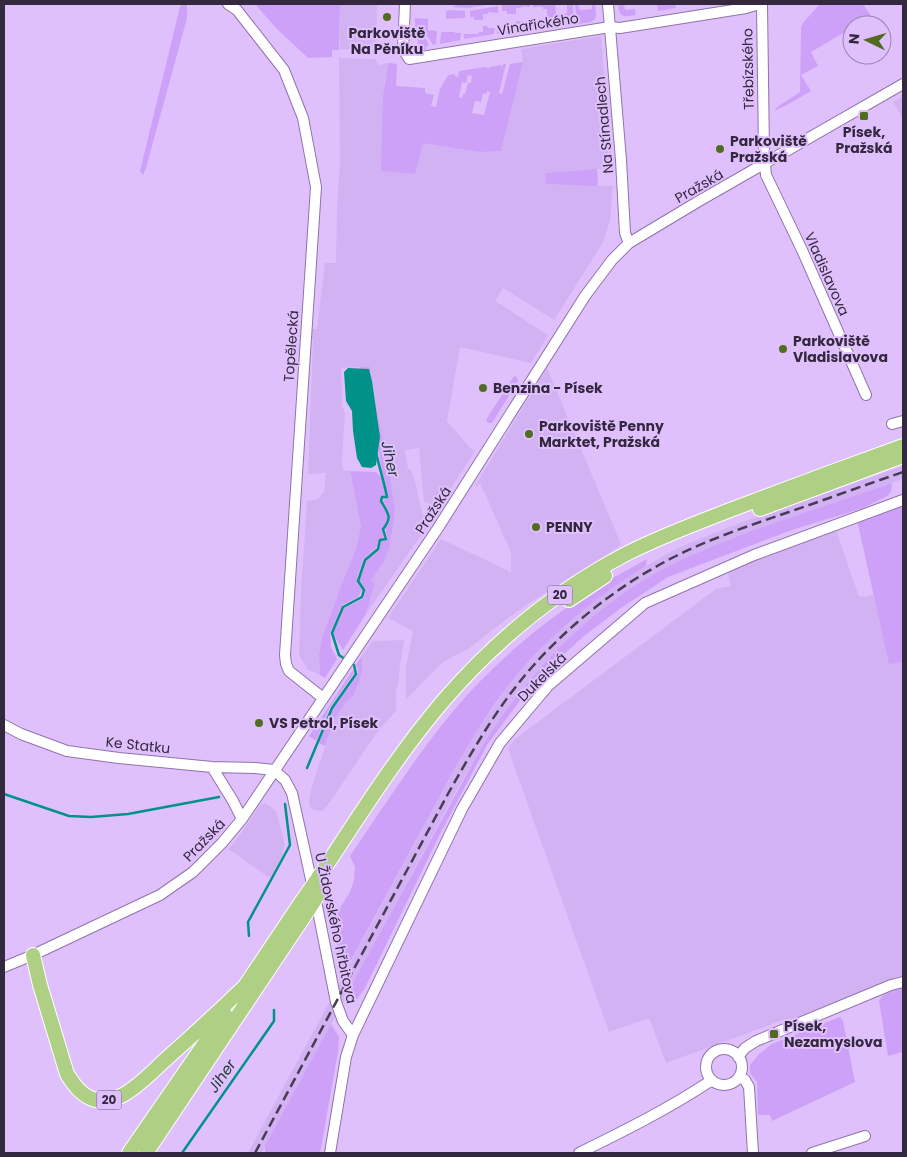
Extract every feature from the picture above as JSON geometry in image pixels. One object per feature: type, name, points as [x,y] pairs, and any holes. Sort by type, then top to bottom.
[{"type":"highway","name":"20","points":[[320,883],[396,762],[445,699],[507,636],[540,610],[584,578],[626,554],[667,535],[903,446]]},
{"type":"highway","name":"20","points":[[146,1153],[320,883],[423,740],[479,675],[511,645],[553,610],[608,573],[674,540],[903,456]]},
{"type":"highway","name":"20","points":[[129,1153],[244,987],[305,905]]},
{"type":"highway","name":"20","points":[[34,954],[40,985],[67,1074],[79,1091],[94,1100],[102,1101],[117,1098],[136,1086],[244,987]]},
{"type":"street","name":"Topělecká","points":[[228,4],[237,10],[284,70],[303,118],[316,187],[285,656],[289,671],[323,698]]},
{"type":"street","name":"Vinařického","points":[[405,4],[404,49],[409,59],[610,27],[630,27],[760,4]]},
{"type":"street","name":"Na Stínadlech","points":[[608,4],[625,233],[629,243]]},
{"type":"street","name":"Třebízského","points":[[760,4],[764,165]]},
{"type":"street","name":"Pražská","points":[[4,967],[160,895],[193,872],[222,843],[242,819],[438,528],[585,296],[612,260],[629,243],[698,201],[903,84]]},
{"type":"street","name":"Vladislavova","points":[[764,165],[766,175],[802,250],[866,395]]},
{"type":"street","points":[[892,424],[903,421]]},
{"type":"street","name":"Dukelská","points":[[353,1035],[462,809],[500,743],[548,686],[645,603],[754,555],[903,500]]},
{"type":"street","name":"Ke Statku","points":[[4,725],[21,734],[68,751],[212,767],[274,770]]},
{"type":"street","points":[[212,767],[233,800],[242,819]]},
{"type":"street","name":"U Židovského hřbitova","points":[[274,770],[285,780],[292,793],[336,1002],[343,1021],[353,1035]]},
{"type":"street","points":[[738,1057],[746,1048],[756,1042],[891,985],[903,982]]},
{"type":"street","points":[[330,1153],[346,1057],[353,1035]]},
{"type":"street","points":[[721,1050],[733,1052],[741,1063],[739,1077],[729,1084],[717,1084],[708,1075],[706,1069],[710,1056],[721,1050]]},
{"type":"street","points":[[739,1077],[745,1080],[750,1087],[753,1153]]},
{"type":"street","points":[[578,1153],[621,1132],[712,1080]]},
{"type":"street","points":[[812,1153],[865,1136]]},
{"type":"shaded area","points":[[182,4],[187,4],[187,18],[143,175],[140,171]]},
{"type":"shaded area","points":[[255,4],[340,4],[339,50],[332,50],[332,57],[308,58],[277,29]]},
{"type":"shaded area","points":[[340,4],[377,4],[376,50],[340,49]]},
{"type":"shaded area","points":[[458,4],[492,4],[468,8],[452,7]]},
{"type":"shaded area","points":[[530,4],[530,7],[516,8],[516,14],[507,14],[507,11],[502,11],[502,5]]},
{"type":"shaded area","points":[[533,4],[555,4],[556,14],[560,14],[560,26],[531,30],[530,22],[547,22],[547,9],[533,7]]},
{"type":"shaded area","points":[[567,4],[573,4],[574,24],[564,26],[563,14],[567,13]]},
{"type":"shaded area","points":[[575,4],[578,4],[580,10],[592,9],[592,4],[595,4],[595,19],[591,22],[577,24]]},
{"type":"shaded area","points":[[618,4],[624,4],[625,10],[635,9],[636,15],[622,16],[619,12]]},
{"type":"shaded area","points":[[675,4],[676,8],[658,11],[657,5]]},
{"type":"shaded area","points":[[820,4],[863,4],[870,15],[842,15],[842,34],[811,52],[818,66],[801,75],[811,91],[774,111],[800,92],[801,28],[803,23]]},
{"type":"shaded area","points":[[498,6],[498,13],[488,12],[488,14],[483,14],[483,20],[474,20],[474,17],[470,17],[470,11]]},
{"type":"shaded area","points":[[448,10],[465,11],[465,18],[446,19],[446,12]]},
{"type":"shaded area","points":[[415,18],[428,19],[428,30],[437,31],[436,44],[433,45],[426,34],[415,27]]},
{"type":"shaded area","points":[[516,21],[527,22],[526,29],[497,34],[498,28],[516,27]]},
{"type":"shaded area","points":[[483,26],[495,28],[494,34],[464,39],[464,34],[483,32]]},
{"type":"shaded area","points":[[414,30],[424,36],[429,45],[425,51],[418,51],[418,40],[414,39]]},
{"type":"shaded area","points":[[441,32],[461,33],[460,40],[440,44]]},
{"type":"shaded area","points":[[601,36],[612,168],[547,173],[545,184],[613,186],[610,221],[602,244],[554,320],[503,288],[495,301],[548,335],[531,363],[460,347],[447,421],[470,448],[475,451],[439,507],[424,502],[419,448],[405,450],[408,469],[413,474],[426,528],[366,614],[375,585],[371,581],[383,563],[395,511],[370,379],[370,367],[341,368],[342,408],[345,414],[343,470],[350,471],[361,526],[356,549],[322,638],[319,654],[320,675],[308,670],[299,655],[307,501],[318,499],[324,492],[326,473],[308,474],[313,339],[311,338],[312,329],[317,329],[325,263],[336,263],[340,163],[339,58],[375,59],[379,65],[388,63],[384,85],[423,142],[479,152],[501,151],[523,62],[521,49]]},
{"type":"shaded area","points":[[523,62],[501,151],[480,152],[423,143],[415,174],[381,171],[383,96],[388,63],[397,64],[396,86],[425,88],[425,93],[434,95],[431,106],[436,107],[440,89],[448,75],[455,74],[458,77],[459,71],[490,68],[506,64],[499,93],[502,94],[510,64]],"holes":[[[468,75],[472,76],[471,83],[468,83],[462,98],[459,97],[462,82],[466,83]],[[487,91],[490,92],[484,115],[472,113],[475,101],[481,102],[483,93],[486,94]]]},
{"type":"shaded area","points":[[903,96],[903,119],[893,102]]},
{"type":"shaded area","points":[[597,169],[597,186],[545,184],[546,173]]},
{"type":"shaded area","points":[[360,367],[370,367],[370,379],[389,471],[395,511],[389,549],[383,563],[371,581],[375,584],[366,614],[343,650],[333,634],[344,608],[364,598],[365,589],[359,581],[365,561],[379,549],[381,541],[388,539],[385,528],[390,522],[388,511],[383,501],[383,499],[388,497],[366,379]]},
{"type":"shaded area","points":[[348,368],[369,369],[372,381],[380,437],[376,465],[371,468],[362,467],[357,458],[352,411],[346,401],[344,372]]},
{"type":"shaded area","points":[[547,368],[621,544],[532,601],[468,649],[443,662],[406,700],[406,667],[413,631],[388,618],[441,539],[511,572],[511,552],[480,483],[477,487],[475,486]]},
{"type":"shaded area","points":[[514,376],[517,377],[518,381],[492,423],[488,423],[486,420]]},
{"type":"shaded area","points":[[903,466],[903,479],[704,550],[652,576],[610,604],[571,636],[538,670],[493,729],[454,795],[262,1153],[248,1153],[470,741],[511,682],[547,642],[563,626],[603,594],[624,579],[672,551],[748,520]]},
{"type":"shaded area","points":[[350,471],[376,472],[382,478],[386,495],[381,497],[380,502],[389,519],[382,529],[385,537],[380,539],[376,548],[363,559],[357,578],[357,582],[362,590],[358,597],[342,605],[330,633],[331,647],[337,659],[325,678],[320,675],[319,654],[322,638],[356,549],[361,526]]},
{"type":"shaded area","points":[[892,483],[891,492],[887,496],[863,508],[792,530],[668,577],[621,608],[584,636],[533,683],[487,745],[440,834],[365,988],[357,999],[352,999],[350,988],[481,748],[521,691],[567,640],[592,617],[620,596],[679,561],[749,532]]},
{"type":"shaded area","points":[[903,503],[903,662],[889,664],[857,520]]},
{"type":"shaded area","points":[[836,530],[859,597],[874,595],[889,664],[903,662],[903,976],[896,977],[796,1018],[780,1021],[666,1063],[649,1018],[609,1032],[508,749],[515,739],[716,589],[731,586],[727,571]]},
{"type":"shaded area","points":[[647,559],[646,566],[599,597],[556,634],[529,661],[499,698],[461,757],[344,973],[333,927],[354,880],[355,867],[350,856],[426,745],[484,677],[534,632],[588,593]]},
{"type":"shaded area","points":[[404,640],[398,687],[396,687],[396,711],[375,735],[323,811],[314,810],[310,807],[309,801],[311,789],[334,720],[346,702],[354,695],[362,673],[362,656],[372,641]]},
{"type":"shaded area","points":[[362,656],[362,673],[354,695],[346,702],[334,720],[325,746],[319,743],[333,708],[358,674],[356,665]]},
{"type":"shaded area","points":[[353,670],[354,673],[330,707],[316,741],[309,736]]},
{"type":"shaded area","points":[[265,803],[276,811],[284,840],[282,856],[270,878],[228,850],[261,804],[264,805]]},
{"type":"shaded area","points":[[903,988],[903,1052],[888,1056],[879,1001],[886,994]]},
{"type":"shaded area","points":[[840,1017],[843,1021],[855,1082],[772,1121],[770,1115],[758,1115],[757,1082],[750,1073],[750,1065],[759,1054],[772,1044]]},
{"type":"shaded area","points":[[331,1024],[339,1037],[338,1052],[320,1153],[265,1153],[265,1146]]},
{"type":"waterway","name":"Jiher","points":[[345,659],[339,655],[332,633],[343,607],[362,597],[364,590],[358,581],[365,560],[378,549],[380,540],[386,539],[383,529],[389,518],[381,501],[382,497],[387,497],[376,452]]},
{"type":"waterway","name":"Jiher","points":[[307,768],[332,708],[356,674],[354,665],[350,662]]},
{"type":"waterway","points":[[4,794],[69,816],[91,817],[128,814],[219,797]]},
{"type":"waterway","name":"Jiher","points":[[249,936],[248,922],[290,845],[285,804]]},
{"type":"waterway","name":"Jiher","points":[[182,1153],[274,1021],[274,1010]]},
{"type":"railway","points":[[255,1153],[468,759],[509,696],[548,649],[599,604],[636,578],[676,556],[732,532],[903,472]]},
{"type":"place","name":"Parkoviště Na Pěníku","points":[[387,17]]},
{"type":"place","name":"Písek, Pražská","points":[[864,116]]},
{"type":"place","name":"Parkoviště Pražská","points":[[720,149]]},
{"type":"place","name":"Parkoviště Vladislavova","points":[[783,349]]},
{"type":"place","name":"Benzina - Písek","points":[[483,388]]},
{"type":"place","name":"Parkoviště Penny Marktet, Pražská","points":[[529,434]]},
{"type":"place","name":"PENNY","points":[[536,527]]},
{"type":"place","name":"VS Petrol, Písek","points":[[259,723]]},
{"type":"place","name":"Písek, Nezamyslova","points":[[774,1034]]}]
